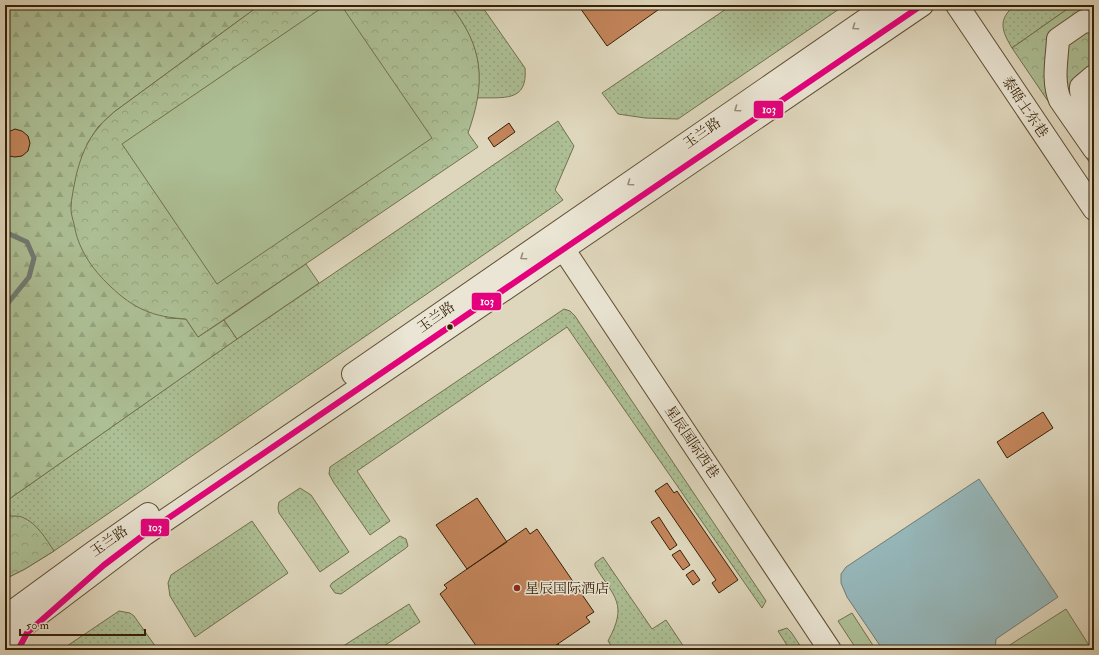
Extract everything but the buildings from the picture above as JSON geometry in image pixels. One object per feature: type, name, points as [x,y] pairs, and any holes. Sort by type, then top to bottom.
[{"type":"street","name":"玉兰路","points":[[5,617],[99,558],[145,534],[558,242],[887,5]]},
{"type":"street","name":"玉兰路","points":[[558,242],[922,5]]},
{"type":"street","name":"泰晤士东巷","points":[[957,5],[1094,209]]},
{"type":"street","points":[[1094,22],[1084,21],[1058,38],[1055,82],[1056,92],[1060,100],[1094,149]]},
{"type":"street","points":[[1094,76],[1081,86],[1080,92],[1094,113]]},
{"type":"street","name":"星辰国际西巷","points":[[558,242],[830,650]]},
{"type":"street","name":"玉兰路","points":[[5,640],[99,558]]},
{"type":"street","points":[[5,604],[99,558]]},
{"type":"street","points":[[18,650],[27,633],[99,558]]},
{"type":"green space","points":[[5,5],[260,5],[114,112],[98,127],[87,144],[166,318],[186,319],[198,337],[224,320],[237,339],[5,502]]},
{"type":"green space","points":[[260,5],[450,5],[470,36],[478,66],[478,98],[468,133],[478,147],[198,337],[186,319],[154,314],[136,306],[127,301],[97,273],[82,250],[76,233],[71,211],[73,192],[84,150],[104,121],[114,112]]},
{"type":"green space","points":[[326,5],[341,5],[432,138],[217,284],[122,144]]},
{"type":"green space","points":[[450,5],[481,5],[525,68],[525,79],[518,93],[512,96],[504,97],[477,98],[479,72],[474,48],[464,26]]},
{"type":"green space","points":[[732,5],[845,5],[678,119],[645,118],[618,114],[602,93]]},
{"type":"green space","points":[[1015,5],[1073,5],[1012,48],[1003,26],[1009,10]]},
{"type":"green space","points":[[1073,5],[1094,5],[1094,169],[1012,48]]},
{"type":"green space","points":[[558,121],[574,146],[555,190],[563,200],[54,551],[25,569],[5,579],[5,502],[218,352]]},
{"type":"green space","points":[[306,264],[319,283],[237,339],[224,320]]},
{"type":"green space","points":[[564,309],[570,311],[575,316],[766,601],[762,608],[567,327],[357,471],[390,521],[370,535],[334,483],[329,474],[330,467]]},
{"type":"green space","points":[[300,488],[311,495],[349,552],[320,572],[279,513],[279,502]]},
{"type":"green space","points":[[10,516],[22,517],[32,523],[41,532],[54,551],[25,569],[5,579],[5,518]]},
{"type":"green space","points":[[252,521],[288,573],[195,637],[170,596],[168,583],[171,575]]},
{"type":"green space","points":[[400,536],[406,539],[408,546],[406,548],[341,594],[335,593],[330,586],[332,583]]},
{"type":"green space","points":[[603,557],[652,629],[666,620],[686,650],[614,650],[608,641],[614,628],[618,609],[613,594],[595,566],[595,563]]},
{"type":"green space","points":[[409,604],[420,622],[378,650],[337,650]]},
{"type":"green space","points":[[1066,609],[1092,650],[1002,650]]},
{"type":"green space","points":[[119,611],[130,613],[134,616],[158,650],[61,650]]},
{"type":"green space","points":[[852,613],[876,650],[857,650],[838,621]]},
{"type":"green space","points":[[787,628],[803,650],[790,650],[778,631]]},
{"type":"water","points":[[979,479],[1058,597],[996,639],[995,650],[883,650],[847,597],[841,583],[841,574],[846,567]]},
{"type":"waterway","points":[[5,8],[9,5]]},
{"type":"waterway","points":[[5,232],[27,242],[34,258],[29,277],[6,307]]},
{"type":"transit line","name":"103","points":[[18,650],[27,633],[104,565],[145,534],[922,5]]},
{"type":"place","name":"星辰国际酒店","points":[[517,588]]}]
